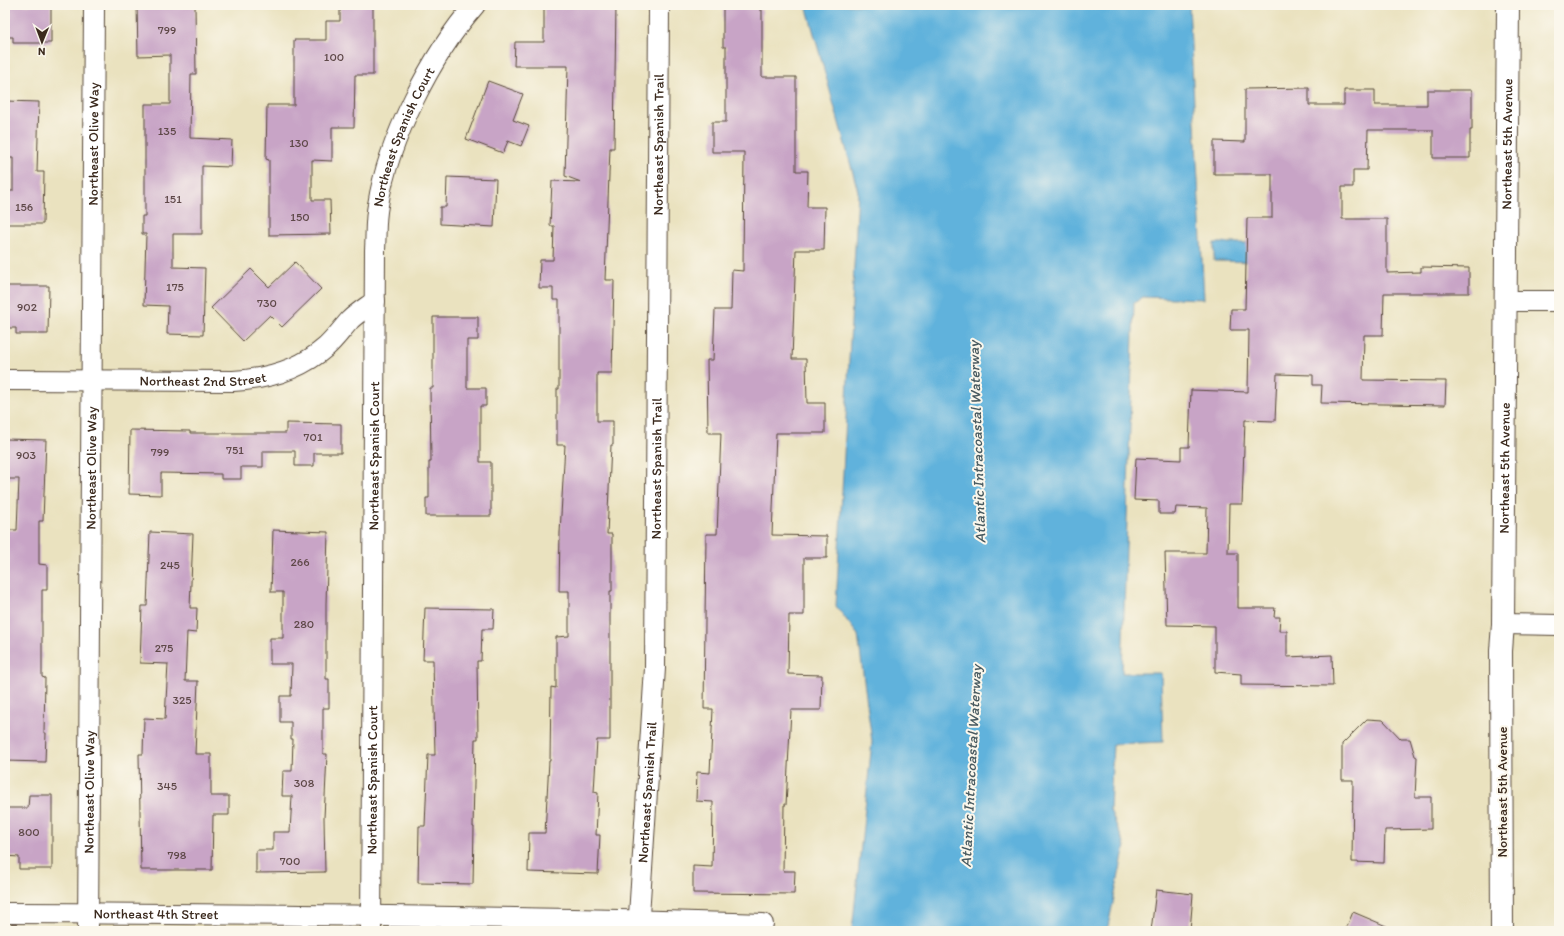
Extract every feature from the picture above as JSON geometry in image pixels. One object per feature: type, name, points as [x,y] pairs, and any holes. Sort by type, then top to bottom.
[{"type":"street","name":"Northeast Olive Way","points":[[88,922],[94,5]]},
{"type":"street","name":"Northeast Spanish Court","points":[[371,923],[375,250],[378,205],[388,161],[396,139],[417,93],[442,50],[475,5]]},
{"type":"street","name":"Northeast Spanish Trail","points":[[638,926],[655,668],[658,5]]},
{"type":"street","name":"Northeast 5th Avenue","points":[[1502,931],[1501,651],[1503,624],[1508,5]]},
{"type":"street","points":[[1506,300],[1559,301]]},
{"type":"street","name":"Northeast 2nd Street","points":[[5,380],[233,381],[253,380],[272,376],[291,369],[325,348],[351,319],[375,301]]},
{"type":"street","points":[[1503,624],[1559,625]]},
{"type":"street","name":"Northeast 4th Street","points":[[5,913],[88,922],[638,926],[762,924]]},
{"type":"water","name":"Atlantic Intracoastal Waterway","points":[[806,5],[1189,5],[1204,299],[1143,297],[1134,303],[1122,673],[1161,673],[1163,742],[1113,744],[1110,810],[1125,846],[1107,931],[852,931],[872,742],[858,635],[836,606],[858,191]]},
{"type":"water","points":[[1214,243],[1261,243],[1260,262],[1214,261]]},
{"type":"building","points":[[5,5],[51,5],[51,43],[13,43],[13,37],[5,37]]},
{"type":"building","points":[[137,5],[195,5],[196,74],[191,74],[190,138],[232,140],[231,167],[202,166],[202,234],[173,234],[173,267],[205,268],[203,335],[167,334],[168,306],[144,305],[146,234],[142,234],[142,216],[145,216],[145,104],[170,104],[170,55],[138,56]]},
{"type":"building","points":[[340,5],[373,5],[373,75],[355,75],[354,127],[332,127],[332,161],[312,160],[312,200],[330,200],[331,234],[269,235],[269,160],[266,159],[267,105],[294,105],[294,40],[326,40],[326,21],[340,21]]},
{"type":"building","points":[[597,5],[616,5],[614,148],[610,148],[605,280],[614,280],[612,373],[597,373],[597,421],[613,421],[613,445],[611,445],[607,534],[612,534],[612,591],[610,591],[610,740],[597,740],[594,792],[598,793],[596,835],[600,835],[598,874],[528,872],[529,833],[545,833],[550,761],[551,687],[556,688],[556,637],[569,636],[569,591],[559,591],[560,533],[565,445],[557,445],[557,389],[559,389],[559,300],[553,300],[553,288],[539,288],[540,260],[553,260],[554,226],[550,226],[552,181],[581,182],[565,176],[568,66],[514,66],[515,42],[544,42],[544,6],[597,7]]},
{"type":"building","points":[[723,5],[760,5],[760,10],[762,10],[762,77],[796,77],[796,171],[808,171],[807,207],[825,207],[824,250],[796,250],[792,359],[806,359],[807,403],[825,403],[825,433],[776,433],[772,535],[827,536],[827,558],[804,558],[804,615],[789,615],[788,674],[822,675],[821,710],[791,710],[786,805],[784,805],[783,871],[795,871],[794,894],[693,893],[693,866],[712,867],[713,802],[696,801],[697,772],[710,773],[713,709],[704,709],[706,534],[717,534],[721,433],[708,433],[707,360],[713,360],[715,310],[731,310],[732,270],[743,271],[744,152],[712,152],[712,122],[726,122],[726,47],[723,47]]},
{"type":"building","points":[[488,81],[523,94],[513,120],[529,126],[521,146],[508,141],[503,153],[466,139]]},
{"type":"building","points":[[1309,88],[1309,105],[1344,105],[1344,90],[1375,90],[1375,105],[1427,105],[1427,90],[1472,90],[1470,158],[1433,158],[1433,130],[1368,130],[1367,170],[1353,170],[1353,187],[1342,187],[1342,219],[1387,219],[1387,273],[1421,272],[1421,267],[1469,268],[1469,293],[1384,293],[1383,335],[1364,335],[1363,380],[1446,381],[1445,405],[1321,403],[1322,385],[1313,385],[1313,375],[1277,374],[1275,421],[1245,420],[1242,504],[1229,504],[1228,553],[1238,553],[1238,608],[1275,608],[1274,617],[1280,617],[1279,631],[1287,631],[1287,657],[1332,655],[1333,686],[1241,685],[1241,674],[1215,672],[1215,626],[1167,625],[1165,553],[1206,553],[1207,508],[1176,507],[1175,514],[1159,514],[1159,501],[1134,500],[1136,458],[1181,460],[1181,447],[1189,447],[1191,390],[1248,392],[1249,330],[1230,330],[1231,309],[1245,309],[1247,218],[1272,218],[1272,174],[1214,174],[1214,141],[1245,142],[1245,89]]},
{"type":"building","points":[[5,101],[39,102],[37,172],[44,172],[43,224],[5,224],[5,191],[13,191],[13,158],[5,158]]},
{"type":"building","points":[[447,177],[496,179],[494,227],[440,224],[440,207],[446,207]]},
{"type":"building","points":[[295,262],[321,289],[282,327],[270,315],[243,341],[211,308],[251,269],[269,287]]},
{"type":"building","points":[[5,286],[49,286],[48,334],[16,334],[16,328],[5,328]]},
{"type":"building","points":[[433,317],[478,317],[478,340],[467,340],[467,388],[486,388],[486,406],[480,406],[480,462],[491,462],[491,516],[426,516],[426,498],[429,498],[429,462],[431,462],[430,388],[433,388]]},
{"type":"building","points":[[286,423],[341,424],[341,453],[314,453],[314,466],[295,466],[295,451],[263,451],[263,467],[241,467],[241,479],[221,479],[221,474],[161,473],[161,495],[129,494],[130,430],[190,431],[190,433],[286,433]]},
{"type":"building","points":[[5,439],[46,440],[43,521],[39,521],[39,564],[47,565],[47,590],[42,590],[42,677],[45,678],[45,762],[5,761],[5,530],[17,530],[19,479],[5,479]]},
{"type":"building","points":[[273,530],[328,532],[326,679],[329,679],[329,708],[323,708],[323,754],[327,754],[324,818],[325,872],[256,873],[256,850],[273,850],[273,832],[290,832],[292,796],[282,796],[283,771],[292,771],[293,739],[291,739],[291,722],[280,722],[280,696],[291,696],[292,664],[270,664],[270,638],[283,638],[283,592],[271,592]]},
{"type":"building","points":[[150,532],[193,534],[190,608],[197,608],[196,633],[187,632],[185,681],[198,681],[195,754],[211,754],[211,796],[229,796],[229,815],[213,815],[212,870],[141,870],[139,754],[143,754],[144,718],[165,719],[168,664],[140,663],[142,606],[147,606]]},
{"type":"building","points":[[425,608],[494,609],[493,629],[482,629],[481,661],[477,661],[478,739],[475,739],[473,884],[418,883],[419,826],[425,826],[428,755],[435,755],[433,660],[423,660]]},
{"type":"building","points":[[1367,719],[1383,720],[1401,739],[1410,739],[1415,756],[1417,757],[1415,797],[1431,797],[1431,829],[1385,830],[1384,863],[1352,862],[1353,780],[1342,780],[1342,744]]},
{"type":"building","points":[[29,795],[52,795],[52,869],[19,869],[19,857],[5,856],[5,808],[28,808]]},
{"type":"building","points":[[1156,890],[1193,894],[1190,931],[1151,931]]},
{"type":"building","points":[[1353,912],[1398,931],[1345,931]]}]
